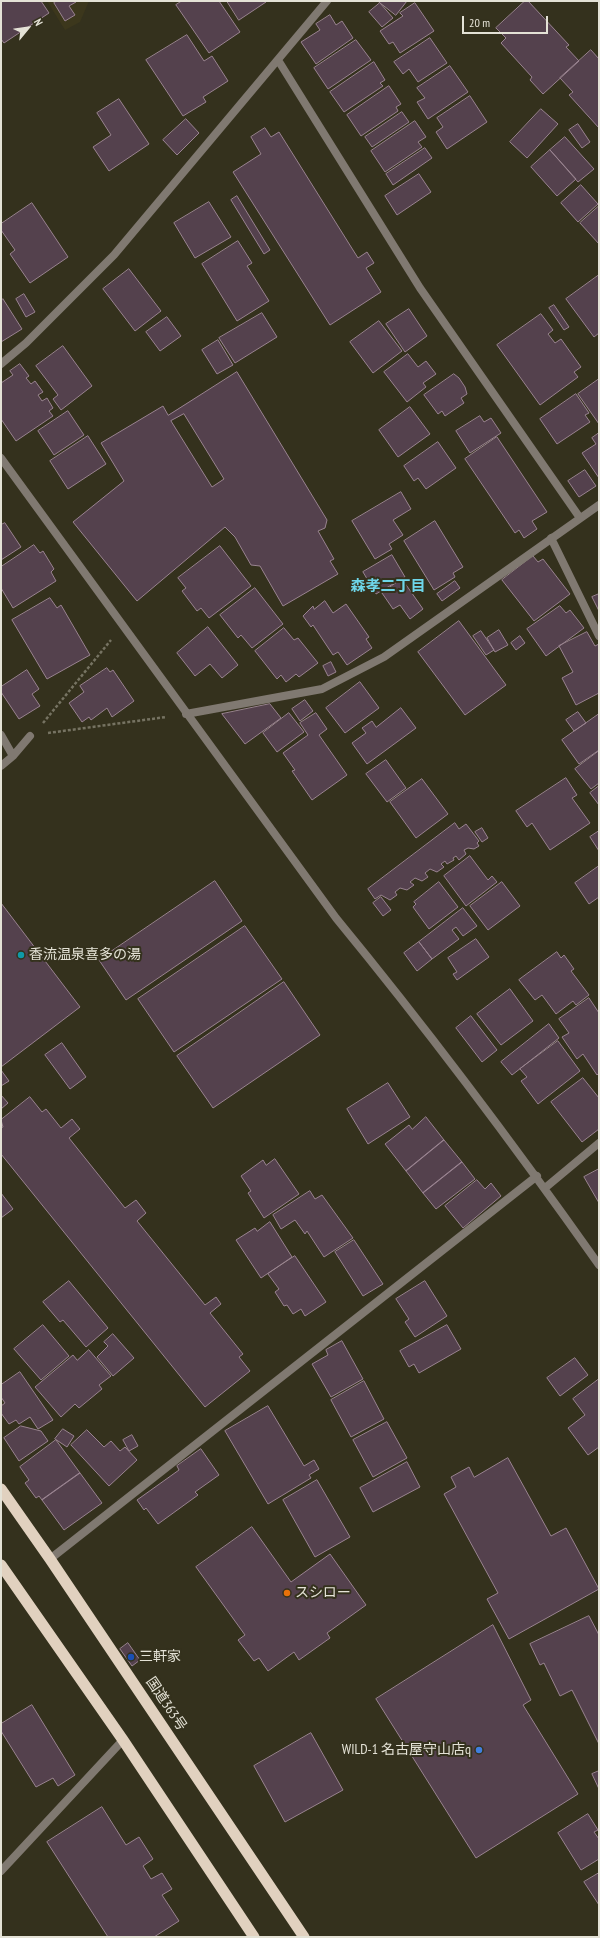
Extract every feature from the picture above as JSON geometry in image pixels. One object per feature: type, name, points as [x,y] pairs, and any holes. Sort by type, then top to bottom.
[{"type":"highway","name":"国道363号","points":[[1,1489],[50,1559],[304,1937]]},
{"type":"highway","points":[[1,1565],[123,1740],[254,1937]]},
{"type":"street","points":[[1,364],[26,342],[114,255],[327,1]]},
{"type":"street","points":[[278,60],[420,288],[580,518]]},
{"type":"street","points":[[1,458],[336,918],[392,986],[545,1188],[599,1264]]},
{"type":"street","points":[[186,714],[322,689],[384,657],[599,505]]},
{"type":"street","points":[[551,538],[599,636]]},
{"type":"street","points":[[1,735],[13,756]]},
{"type":"street","points":[[1,766],[13,756],[30,736]]},
{"type":"street","points":[[545,1188],[599,1143]]},
{"type":"street","points":[[50,1559],[536,1176]]},
{"type":"street","points":[[1,1871],[123,1740]]},
{"type":"path","points":[[30,736],[45,721],[122,626]]},
{"type":"path","points":[[30,736],[186,714]]},
{"type":"shaded area","points":[[47,1],[89,1],[80,22],[65,30]]},
{"type":"building","points":[[1,1],[41,1],[49,13],[4,43],[1,39]]},
{"type":"building","points":[[57,1],[75,1],[76,2],[69,6],[75,15],[65,21],[54,3]]},
{"type":"building","points":[[182,1],[219,1],[240,32],[209,53],[176,5]]},
{"type":"building","points":[[227,1],[265,1],[266,2],[239,20]]},
{"type":"building","points":[[378,1],[407,1],[396,15]]},
{"type":"building","points":[[525,1],[528,1],[569,45],[566,47],[579,61],[543,94],[530,80],[532,77],[501,43],[506,38],[496,28]]},
{"type":"building","points":[[380,3],[393,18],[382,27],[369,12]]},
{"type":"building","points":[[415,3],[434,31],[400,53],[393,42],[389,44],[380,31],[403,16],[400,13]]},
{"type":"building","points":[[330,15],[336,25],[342,21],[353,38],[316,64],[301,42],[320,30],[316,24]]},
{"type":"building","points":[[187,35],[204,61],[212,56],[228,81],[203,97],[206,102],[183,116],[146,60]]},
{"type":"building","points":[[430,38],[447,63],[418,82],[409,69],[403,74],[394,62]]},
{"type":"building","points":[[356,40],[371,60],[328,89],[314,68]]},
{"type":"building","points":[[591,50],[599,59],[599,128],[569,95],[573,92],[560,78]]},
{"type":"building","points":[[374,62],[385,80],[380,83],[383,86],[344,112],[330,92]]},
{"type":"building","points":[[450,66],[468,92],[428,119],[417,102],[425,98],[417,88]]},
{"type":"building","points":[[389,86],[401,104],[396,107],[398,111],[361,136],[347,115]]},
{"type":"building","points":[[470,96],[487,122],[447,149],[436,132],[443,127],[437,118]]},
{"type":"building","points":[[119,99],[149,144],[109,171],[93,147],[111,135],[97,113]]},
{"type":"building","points":[[541,109],[558,124],[527,158],[510,142]]},
{"type":"building","points":[[402,112],[409,122],[372,147],[365,137]]},
{"type":"building","points":[[186,119],[199,133],[177,155],[163,140]]},
{"type":"building","points":[[415,121],[426,137],[418,142],[422,147],[385,172],[371,151]]},
{"type":"building","points":[[578,124],[590,142],[582,148],[569,130]]},
{"type":"building","points":[[265,128],[271,137],[279,132],[358,258],[367,252],[374,263],[366,268],[381,292],[330,325],[233,172],[261,154],[251,137]]},
{"type":"building","points":[[565,137],[594,169],[578,182],[550,150]]},
{"type":"building","points":[[425,148],[432,158],[393,185],[386,174]]},
{"type":"building","points":[[550,150],[576,179],[557,196],[531,167]]},
{"type":"building","points":[[419,174],[431,192],[397,215],[385,196]]},
{"type":"building","points":[[581,185],[598,204],[578,222],[561,203]]},
{"type":"building","points":[[237,196],[270,250],[264,254],[231,200]]},
{"type":"building","points":[[209,202],[231,237],[195,258],[174,223]]},
{"type":"building","points":[[32,203],[68,257],[30,283],[10,254],[15,250],[1,230],[1,224]]},
{"type":"building","points":[[599,206],[599,244],[580,223]]},
{"type":"building","points":[[238,241],[252,263],[247,266],[269,301],[237,321],[202,264]]},
{"type":"building","points":[[129,269],[161,311],[135,331],[103,289]]},
{"type":"building","points":[[599,275],[599,333],[594,337],[566,299]]},
{"type":"building","points":[[24,294],[35,312],[26,317],[16,299]]},
{"type":"building","points":[[3,299],[22,329],[1,342],[1,301]]},
{"type":"building","points":[[554,305],[569,327],[564,330],[549,308]]},
{"type":"building","points":[[409,309],[427,336],[405,352],[386,324]]},
{"type":"building","points":[[262,313],[277,337],[235,363],[219,338]]},
{"type":"building","points":[[541,314],[553,330],[548,334],[555,343],[561,339],[581,367],[574,372],[578,377],[540,405],[497,345]]},
{"type":"building","points":[[167,317],[181,336],[160,351],[146,332]]},
{"type":"building","points":[[379,321],[402,351],[373,373],[350,342]]},
{"type":"building","points":[[218,340],[233,365],[217,374],[202,350]]},
{"type":"building","points":[[63,346],[92,386],[61,410],[53,399],[58,395],[36,366]]},
{"type":"building","points":[[408,354],[418,367],[426,361],[436,374],[423,383],[426,387],[407,402],[384,372]]},
{"type":"building","points":[[20,364],[29,376],[26,378],[31,384],[35,381],[43,392],[38,395],[42,401],[47,398],[53,408],[49,411],[53,416],[16,441],[1,419],[1,383],[13,375],[10,371]]},
{"type":"building","points":[[237,372],[327,520],[325,528],[318,531],[334,559],[330,561],[338,574],[283,606],[260,566],[251,565],[235,537],[225,527],[137,601],[73,522],[124,481],[101,443],[163,406],[168,415]],"holes":[[[184,414],[224,479],[212,487],[171,421]]]},
{"type":"building","points":[[454,374],[459,378],[465,387],[467,394],[461,398],[464,403],[445,416],[442,411],[438,414],[424,395]]},
{"type":"building","points":[[599,379],[599,424],[578,394]]},
{"type":"building","points":[[576,394],[589,413],[585,415],[590,422],[557,444],[540,419]]},
{"type":"building","points":[[410,407],[430,434],[398,457],[379,430]]},
{"type":"building","points":[[68,411],[84,435],[54,455],[38,431]]},
{"type":"building","points":[[480,416],[484,422],[491,418],[501,433],[470,453],[456,431]]},
{"type":"building","points":[[599,433],[599,478],[582,453],[596,444],[592,438]]},
{"type":"building","points":[[88,436],[106,464],[68,489],[50,461]]},
{"type":"building","points":[[497,437],[547,512],[532,521],[537,529],[524,538],[519,530],[515,533],[465,459]]},
{"type":"building","points":[[438,442],[456,468],[426,489],[418,478],[414,481],[404,466]]},
{"type":"building","points":[[585,470],[596,486],[579,497],[568,481]]},
{"type":"building","points":[[401,492],[411,509],[393,520],[403,535],[389,544],[392,549],[375,559],[352,521]]},
{"type":"building","points":[[435,521],[463,567],[453,573],[455,577],[434,590],[404,541]]},
{"type":"building","points":[[5,523],[21,547],[1,560],[1,525]]},
{"type":"building","points":[[34,545],[40,553],[43,551],[54,569],[51,572],[56,581],[13,608],[1,588],[1,567]]},
{"type":"building","points":[[220,546],[251,586],[209,618],[201,608],[197,611],[182,591],[186,588],[178,578]]},
{"type":"building","points":[[392,555],[405,577],[376,594],[363,572]]},
{"type":"building","points":[[533,556],[538,562],[543,559],[570,594],[534,621],[502,580]]},
{"type":"building","points":[[402,579],[423,609],[410,619],[400,605],[393,609],[382,593]]},
{"type":"building","points":[[455,581],[460,588],[442,601],[437,594]]},
{"type":"building","points":[[255,588],[283,624],[252,648],[241,635],[238,638],[220,615]]},
{"type":"building","points":[[599,594],[599,611],[592,597]]},
{"type":"building","points":[[50,598],[57,608],[61,605],[90,655],[47,679],[12,620]]},
{"type":"building","points":[[325,601],[333,613],[346,604],[369,637],[366,639],[372,648],[347,665],[338,652],[333,655],[313,625],[311,627],[303,616],[313,606],[314,609]]},
{"type":"building","points":[[560,606],[566,613],[570,610],[584,628],[546,656],[527,629]]},
{"type":"building","points":[[459,621],[506,685],[465,715],[418,652]]},
{"type":"building","points":[[208,627],[238,665],[222,678],[210,664],[195,676],[177,653]]},
{"type":"building","points":[[284,628],[294,640],[298,638],[318,663],[299,677],[296,674],[286,682],[281,675],[277,679],[255,651]]},
{"type":"building","points":[[499,630],[508,645],[495,652],[487,638]]},
{"type":"building","points":[[481,631],[494,650],[486,655],[473,636]]},
{"type":"building","points":[[587,632],[595,646],[599,644],[599,693],[576,705],[562,678],[573,672],[559,646]]},
{"type":"building","points":[[520,636],[525,643],[516,650],[511,643]]},
{"type":"building","points":[[331,662],[336,672],[328,676],[323,666]]},
{"type":"building","points":[[107,668],[110,672],[113,670],[134,701],[112,717],[107,708],[91,720],[89,717],[82,722],[69,703],[84,692],[80,686]]},
{"type":"building","points":[[27,670],[39,689],[32,694],[40,706],[19,719],[1,692],[1,687]]},
{"type":"building","points":[[360,682],[379,708],[345,733],[326,708]]},
{"type":"building","points":[[305,700],[313,711],[300,721],[292,709]]},
{"type":"building","points":[[270,704],[281,718],[245,744],[222,714]]},
{"type":"building","points":[[401,708],[416,728],[367,764],[352,743],[366,733],[362,728],[372,721],[376,727]]},
{"type":"building","points":[[578,712],[586,723],[574,731],[566,720]]},
{"type":"building","points":[[289,713],[304,732],[277,752],[263,733]]},
{"type":"building","points":[[316,713],[327,729],[319,735],[347,775],[312,800],[292,771],[295,770],[283,753],[308,735],[300,723]]},
{"type":"building","points":[[599,714],[599,750],[579,764],[562,740]]},
{"type":"building","points":[[599,751],[599,783],[591,789],[575,769]]},
{"type":"building","points":[[386,760],[406,788],[387,802],[366,774]]},
{"type":"building","points":[[566,778],[577,795],[572,798],[590,823],[550,850],[532,823],[527,827],[516,811]]},
{"type":"building","points":[[422,779],[448,814],[416,838],[390,802]]},
{"type":"building","points":[[599,786],[599,805],[590,793]]},
{"type":"building","points":[[455,823],[459,829],[466,824],[479,841],[477,843],[479,846],[474,849],[468,848],[464,850],[466,854],[459,860],[456,856],[453,858],[454,860],[447,864],[445,861],[441,864],[444,867],[437,872],[430,869],[425,873],[428,877],[422,881],[415,878],[410,882],[414,885],[407,890],[400,888],[395,892],[397,895],[390,900],[381,895],[375,899],[368,889]]},
{"type":"building","points":[[482,828],[488,838],[482,842],[475,832]]},
{"type":"building","points":[[599,831],[599,851],[590,837]]},
{"type":"building","points":[[470,856],[488,880],[492,876],[497,882],[466,906],[444,876]]},
{"type":"building","points":[[599,866],[599,897],[589,904],[575,883]]},
{"type":"building","points":[[215,881],[242,921],[126,1000],[99,960]]},
{"type":"building","points":[[439,882],[458,907],[429,929],[413,907],[416,904],[414,902]]},
{"type":"building","points":[[502,882],[520,906],[488,930],[470,906]]},
{"type":"building","points":[[381,897],[391,910],[383,916],[373,903]]},
{"type":"building","name":"香流温泉喜多の湯","points":[[1,903],[80,1007],[1,1067]]},
{"type":"building","points":[[463,908],[477,926],[463,936],[456,927],[452,930],[459,939],[432,959],[419,942]]},
{"type":"building","points":[[245,926],[282,979],[174,1052],[138,999]]},
{"type":"building","points":[[476,939],[489,957],[457,980],[453,974],[457,972],[448,958]]},
{"type":"building","points":[[419,942],[432,959],[417,971],[404,953]]},
{"type":"building","points":[[557,952],[561,958],[564,955],[574,969],[571,971],[589,995],[576,1005],[573,1001],[556,1014],[542,995],[535,1000],[519,980]]},
{"type":"building","points":[[284,982],[320,1035],[213,1108],[177,1056]]},
{"type":"building","points":[[510,989],[533,1021],[501,1045],[477,1014]]},
{"type":"building","points":[[589,998],[599,1013],[599,1073],[597,1075],[583,1054],[577,1059],[562,1037],[569,1033],[559,1019]]},
{"type":"building","points":[[471,1016],[497,1050],[482,1062],[456,1028]]},
{"type":"building","points":[[549,1024],[559,1038],[512,1075],[501,1062]]},
{"type":"building","points":[[558,1041],[580,1071],[538,1104],[521,1081],[527,1077],[520,1069]]},
{"type":"building","points":[[62,1043],[86,1077],[70,1089],[45,1055]]},
{"type":"building","points":[[1,1070],[9,1081],[1,1086]]},
{"type":"building","points":[[583,1078],[599,1098],[599,1129],[582,1142],[551,1102]]},
{"type":"building","points":[[388,1083],[410,1117],[368,1144],[347,1109]]},
{"type":"building","points":[[1,1095],[8,1103],[1,1109]]},
{"type":"building","points":[[30,1097],[42,1112],[46,1109],[61,1128],[72,1119],[80,1129],[69,1138],[125,1208],[136,1200],[146,1213],[137,1221],[205,1305],[216,1297],[221,1304],[210,1313],[243,1354],[239,1357],[250,1371],[205,1407],[1,1154],[1,1128],[3,1127],[1,1120]]},
{"type":"building","points":[[426,1117],[444,1140],[406,1171],[385,1144],[409,1125],[412,1129]]},
{"type":"building","points":[[444,1140],[462,1162],[423,1193],[406,1171]]},
{"type":"building","points":[[275,1159],[299,1194],[264,1218],[248,1193],[251,1191],[241,1176],[263,1160],[266,1165]]},
{"type":"building","points":[[462,1162],[475,1179],[436,1209],[423,1193]]},
{"type":"building","points":[[599,1169],[599,1203],[584,1177]]},
{"type":"building","points":[[477,1180],[485,1189],[491,1183],[501,1196],[463,1228],[445,1206]]},
{"type":"building","points":[[310,1191],[315,1199],[322,1195],[353,1238],[324,1257],[307,1231],[305,1234],[295,1220],[281,1229],[273,1215]]},
{"type":"building","points":[[1,1193],[13,1209],[1,1218]]},
{"type":"building","points":[[270,1222],[292,1257],[261,1278],[236,1240],[255,1228],[257,1231]]},
{"type":"building","points":[[354,1240],[383,1284],[363,1296],[335,1252]]},
{"type":"building","points":[[295,1256],[326,1302],[305,1316],[301,1309],[293,1314],[287,1305],[284,1306],[275,1292],[279,1289],[268,1274]]},
{"type":"building","points":[[69,1281],[108,1328],[86,1347],[63,1320],[60,1322],[43,1302]]},
{"type":"building","points":[[425,1281],[447,1316],[415,1337],[405,1322],[409,1319],[396,1299]]},
{"type":"building","points":[[43,1325],[69,1356],[41,1380],[14,1349]]},
{"type":"building","points":[[447,1325],[461,1349],[419,1373],[414,1364],[409,1367],[400,1351]]},
{"type":"building","points":[[113,1334],[134,1358],[113,1376],[97,1357],[108,1346],[104,1342]]},
{"type":"building","points":[[342,1341],[363,1379],[331,1397],[312,1364],[328,1355],[326,1350]]},
{"type":"building","points":[[89,1350],[111,1376],[99,1385],[102,1389],[79,1408],[75,1404],[61,1417],[35,1387],[73,1355],[77,1360]]},
{"type":"building","points":[[575,1358],[588,1375],[560,1396],[547,1378]]},
{"type":"building","points":[[20,1372],[53,1420],[38,1429],[30,1417],[19,1424],[16,1420],[9,1424],[1,1413],[1,1406],[5,1403],[1,1397],[1,1385]]},
{"type":"building","points":[[599,1379],[599,1447],[588,1455],[568,1428],[585,1415],[573,1399]]},
{"type":"building","points":[[364,1381],[384,1419],[351,1437],[331,1400]]},
{"type":"building","points":[[268,1406],[304,1466],[314,1460],[319,1469],[309,1475],[311,1478],[268,1504],[225,1431]]},
{"type":"building","points":[[387,1422],[407,1458],[373,1477],[353,1440]]},
{"type":"building","points":[[21,1426],[41,1431],[48,1441],[19,1461],[4,1438]]},
{"type":"building","points":[[63,1429],[74,1436],[67,1447],[55,1439]]},
{"type":"building","points":[[87,1430],[104,1447],[111,1441],[120,1451],[125,1447],[137,1460],[109,1486],[71,1445]]},
{"type":"building","points":[[132,1435],[138,1446],[129,1451],[123,1440]]},
{"type":"building","points":[[56,1440],[80,1473],[42,1500],[39,1496],[36,1498],[25,1483],[29,1480],[20,1467]]},
{"type":"building","points":[[201,1449],[219,1475],[195,1492],[198,1495],[158,1524],[146,1508],[144,1510],[137,1500],[179,1470],[177,1466]]},
{"type":"building","points":[[508,1458],[551,1536],[566,1528],[599,1589],[509,1639],[487,1599],[498,1593],[444,1494],[456,1487],[451,1477],[469,1467],[474,1477]]},
{"type":"building","points":[[407,1462],[420,1487],[373,1512],[360,1488]]},
{"type":"building","points":[[80,1473],[102,1503],[64,1530],[42,1500]]},
{"type":"building","points":[[317,1480],[350,1537],[315,1557],[283,1500]]},
{"type":"building","name":"スシロー","points":[[252,1527],[291,1582],[330,1554],[366,1605],[327,1633],[330,1638],[299,1660],[294,1652],[268,1671],[259,1658],[254,1661],[238,1640],[245,1635],[196,1567]]},
{"type":"building","points":[[589,1616],[599,1635],[599,1744],[572,1690],[560,1696],[544,1663],[540,1665],[530,1644]]},
{"type":"building","name":"WILD-1 名古屋守山店q","points":[[493,1625],[531,1700],[523,1705],[578,1794],[476,1858],[376,1699]]},
{"type":"building","points":[[128,1643],[140,1660],[132,1666],[120,1649]]},
{"type":"building","points":[[32,1705],[75,1775],[58,1786],[53,1778],[36,1787],[1,1731],[1,1724]]},
{"type":"building","points":[[311,1733],[343,1790],[285,1822],[254,1766]]},
{"type":"building","points":[[599,1771],[599,1789],[592,1774]]},
{"type":"building","points":[[102,1807],[126,1845],[139,1837],[153,1859],[143,1866],[151,1879],[162,1873],[172,1889],[162,1895],[179,1921],[154,1937],[108,1937],[47,1842]]},
{"type":"building","points":[[588,1814],[598,1830],[594,1832],[599,1839],[599,1859],[581,1870],[558,1833]]},
{"type":"building","points":[[599,1873],[599,1905],[584,1882]]},
{"type":"place","name":"香流温泉喜多の湯","points":[[21,955]]},
{"type":"place","name":"スシロー","points":[[287,1593]]},
{"type":"place","name":"三軒家","points":[[131,1657]]},
{"type":"place","name":"WILD-1 名古屋守山店q","points":[[479,1750]]},
{"type":"district","name":"森孝二丁目","points":[[388,587]]}]
